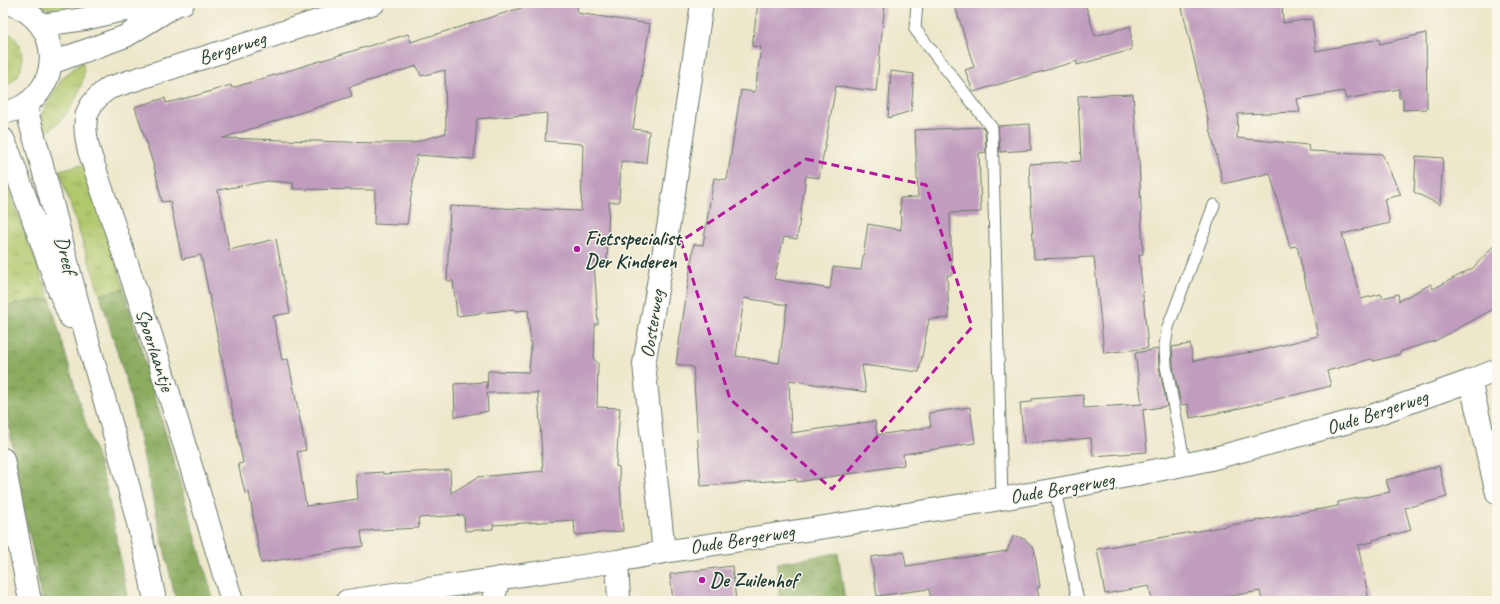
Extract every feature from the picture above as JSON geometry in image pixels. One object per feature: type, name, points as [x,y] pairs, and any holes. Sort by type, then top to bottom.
[{"type":"street","points":[[3,113],[14,111],[25,105],[42,90],[49,74],[52,57],[49,40],[42,25],[30,14],[16,5],[7,3]]},
{"type":"street","name":"Bergerweg","points":[[94,100],[109,88],[374,3]]},
{"type":"street","name":"Oosterweg","points":[[664,552],[644,364],[673,199],[702,3]]},
{"type":"street","points":[[42,25],[85,19],[118,11],[179,4]]},
{"type":"street","points":[[50,64],[126,36],[179,4]]},
{"type":"street","name":"Spoorlaantje","points":[[94,100],[90,105],[85,122],[85,135],[89,151],[151,335],[232,601]]},
{"type":"street","name":"Dreef","points":[[25,105],[43,166],[78,305],[136,514],[155,601]]},
{"type":"street","name":"Dreef","points":[[3,139],[58,288],[106,405]]},
{"type":"street","name":"Oude Bergerweg","points":[[347,601],[439,595],[499,578],[617,561],[664,552],[1002,499],[1185,465],[1371,416],[1497,370]]},
{"type":"street","points":[[1470,381],[1497,493]]},
{"type":"street","points":[[3,459],[30,601]]},
{"type":"street","points":[[617,561],[619,601]]},
{"type":"street","points":[[493,601],[499,578]]},
{"type":"lane","points":[[917,3],[915,29],[992,128],[1002,499]]},
{"type":"lane","points":[[1185,465],[1166,366],[1165,345],[1168,327],[1214,205]]},
{"type":"lane","points":[[1055,490],[1078,601]]},
{"type":"highlighted area","points":[[806,159],[926,185],[972,327],[832,489],[730,399],[681,241]]},
{"type":"green space","points":[[37,3],[67,3],[66,10],[54,11]]},
{"type":"green space","points":[[3,31],[12,35],[19,45],[22,64],[18,75],[13,81],[3,87]]},
{"type":"green space","points":[[82,62],[84,69],[83,78],[77,97],[60,122],[52,129],[43,133],[41,115],[63,77]]},
{"type":"green space","points":[[87,164],[124,289],[100,295],[59,170]]},
{"type":"green space","points":[[7,185],[50,299],[17,303],[3,309],[3,187]]},
{"type":"green space","points":[[124,289],[214,601],[176,601],[128,387],[100,295]]},
{"type":"green space","points":[[50,299],[79,402],[107,489],[128,601],[41,601],[36,565],[23,506],[3,392],[3,309],[17,303]]},
{"type":"green space","points":[[838,553],[845,601],[779,601],[777,563]]},
{"type":"building","points":[[537,3],[578,3],[577,13],[650,24],[633,129],[649,131],[646,163],[621,161],[619,202],[609,202],[607,263],[594,262],[598,324],[595,324],[594,360],[598,363],[597,407],[620,408],[616,466],[619,467],[623,531],[575,535],[574,520],[493,525],[493,529],[465,531],[464,515],[418,518],[419,528],[361,531],[363,546],[261,563],[249,492],[245,493],[238,464],[243,463],[201,255],[182,259],[170,201],[162,202],[155,170],[135,107],[165,98],[166,103],[231,85],[232,88],[408,34],[411,42]],"holes":[[[417,66],[421,76],[445,70],[446,133],[412,143],[223,138],[352,96],[349,87]],[[547,113],[545,141],[583,144],[581,211],[450,206],[447,281],[453,281],[457,316],[515,309],[515,311],[528,310],[531,348],[529,372],[488,371],[487,389],[487,382],[454,384],[455,417],[488,411],[487,393],[538,393],[543,471],[478,477],[451,493],[450,470],[356,474],[358,499],[306,506],[297,452],[306,450],[288,359],[282,360],[273,316],[290,313],[276,239],[229,250],[218,190],[268,181],[293,183],[293,189],[375,190],[374,224],[407,224],[417,155],[474,159],[477,119]]]},
{"type":"building","points":[[758,3],[885,3],[876,91],[836,86],[819,178],[806,176],[797,239],[784,237],[774,279],[830,289],[833,267],[861,270],[868,224],[901,230],[900,198],[918,197],[915,130],[982,127],[985,130],[986,152],[979,153],[981,212],[950,213],[952,275],[947,275],[949,318],[929,319],[919,372],[862,365],[866,392],[789,380],[791,433],[875,421],[877,435],[931,427],[929,413],[970,407],[975,443],[903,454],[904,465],[797,482],[796,479],[701,486],[693,367],[676,364],[694,244],[703,245],[714,178],[727,180],[741,90],[755,92],[761,47],[752,46]],"holes":[[[744,298],[787,305],[779,363],[736,356]]]},
{"type":"building","points":[[954,3],[1085,3],[1095,36],[1131,26],[1131,50],[1077,65],[1077,61],[973,92],[965,70],[974,67]]},
{"type":"building","points":[[1181,3],[1282,3],[1283,23],[1312,19],[1316,51],[1379,39],[1380,44],[1426,33],[1427,109],[1403,110],[1403,98],[1399,98],[1399,89],[1346,99],[1344,91],[1297,99],[1300,112],[1238,114],[1237,138],[1308,145],[1309,151],[1382,154],[1401,195],[1384,199],[1390,223],[1342,234],[1361,299],[1381,294],[1383,298],[1398,294],[1399,301],[1431,284],[1433,289],[1473,268],[1497,242],[1497,307],[1435,341],[1401,351],[1400,354],[1374,361],[1371,359],[1327,371],[1331,386],[1228,411],[1190,418],[1188,404],[1181,405],[1173,365],[1172,347],[1190,344],[1193,361],[1259,351],[1318,336],[1297,246],[1290,247],[1270,173],[1223,184]]},
{"type":"building","points":[[891,71],[914,74],[911,111],[888,118]]},
{"type":"building","points":[[1133,94],[1138,160],[1139,159],[1143,254],[1139,255],[1148,348],[1104,353],[1094,257],[1034,259],[1029,164],[1081,161],[1078,96]]},
{"type":"building","points":[[1030,124],[1031,150],[1000,152],[998,126]]},
{"type":"building","points":[[1416,156],[1443,158],[1440,205],[1414,192]]},
{"type":"building","points":[[1158,349],[1159,367],[1167,406],[1143,410],[1147,452],[1093,456],[1091,438],[1024,444],[1020,403],[1032,402],[1032,399],[1083,395],[1084,408],[1142,404],[1135,353]]},
{"type":"building","points":[[1439,466],[1447,497],[1405,508],[1411,530],[1358,545],[1369,601],[1262,601],[1260,591],[1202,601],[1152,601],[1149,586],[1105,594],[1097,549],[1338,506],[1338,502],[1390,492],[1386,480]]},
{"type":"building","points":[[1014,535],[1026,540],[1034,548],[1040,587],[1037,588],[1040,601],[931,601],[929,589],[877,596],[871,557],[904,552],[906,566],[1007,551]]},
{"type":"building","name":"De Zuilenhof","points":[[732,566],[736,601],[673,601],[670,574]]},
{"type":"place","name":"Fietsspecialist Der Kinderen","points":[[577,249]]},
{"type":"place","name":"De Zuilenhof","points":[[702,580]]}]
